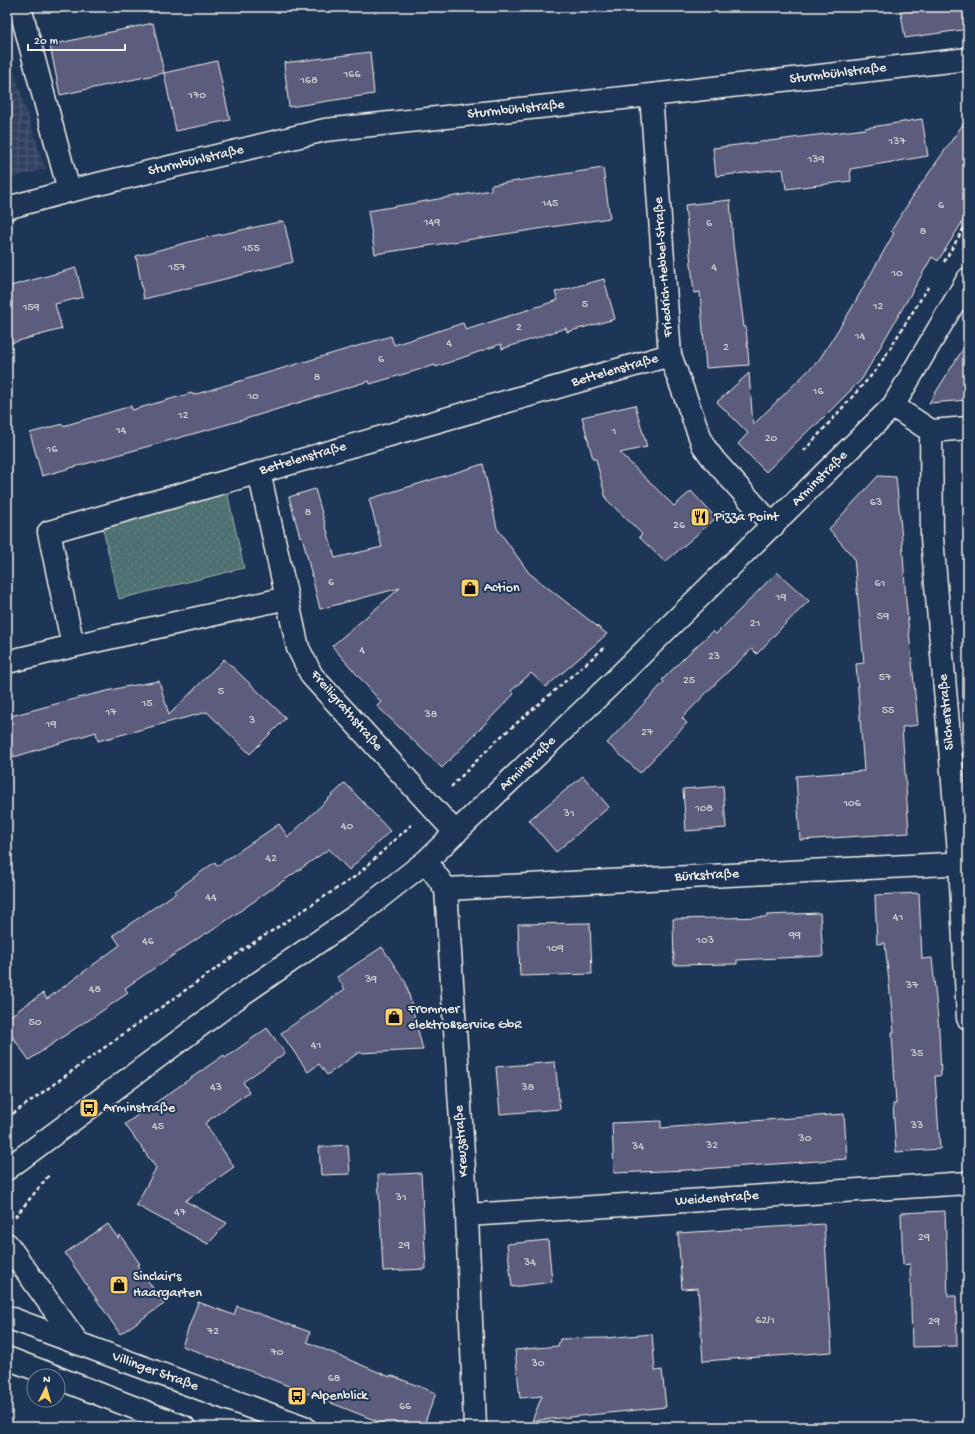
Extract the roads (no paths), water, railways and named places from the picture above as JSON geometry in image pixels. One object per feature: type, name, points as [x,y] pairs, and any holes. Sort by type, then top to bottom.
[{"type":"street","points":[[20,7],[69,191]]},
{"type":"street","name":"Sturmbühlstraße","points":[[7,208],[69,191],[325,130],[968,59]]},
{"type":"street","name":"Friedrich-Hebbel-Straße","points":[[651,95],[670,355],[703,445],[714,460],[773,526]]},
{"type":"street","name":"Arminstraße","points":[[7,1168],[241,995],[360,913],[426,861],[773,526],[893,406],[968,280]]},
{"type":"street","name":"Bettelenstraße","points":[[72,646],[48,532],[670,355]]},
{"type":"street","points":[[893,406],[931,431],[968,428]]},
{"type":"street","name":"Silcherstraße","points":[[931,431],[932,538],[964,864],[968,1018]]},
{"type":"street","name":"Freiligrathstraße","points":[[259,472],[298,648],[312,676],[456,833]]},
{"type":"street","points":[[7,662],[286,598]]},
{"type":"street","points":[[426,861],[446,890]]},
{"type":"street","name":"Bürkstraße","points":[[446,890],[964,864]]},
{"type":"street","name":"Kreuzstraße","points":[[446,890],[467,1215],[475,1427]]},
{"type":"street","name":"Weidenstraße","points":[[467,1215],[968,1183]]},
{"type":"street","points":[[7,1244],[78,1343]]},
{"type":"street","name":"Villinger Straße","points":[[7,1317],[304,1427]]},
{"type":"street","points":[[13,1363],[29,1368]]},
{"type":"street","points":[[66,1381],[184,1427]]},
{"type":"place","name":"Pizza Point","points":[[700,517]]},
{"type":"place","name":"Action","points":[[470,588]]},
{"type":"place","name":"Frommer elektro&service GbR","points":[[394,1017]]},
{"type":"place","name":"Arminstraße","points":[[89,1108]]},
{"type":"place","name":"Sinclair's Haargarten","points":[[119,1285]]},
{"type":"place","name":"Alpenblick","points":[[297,1396]]}]
